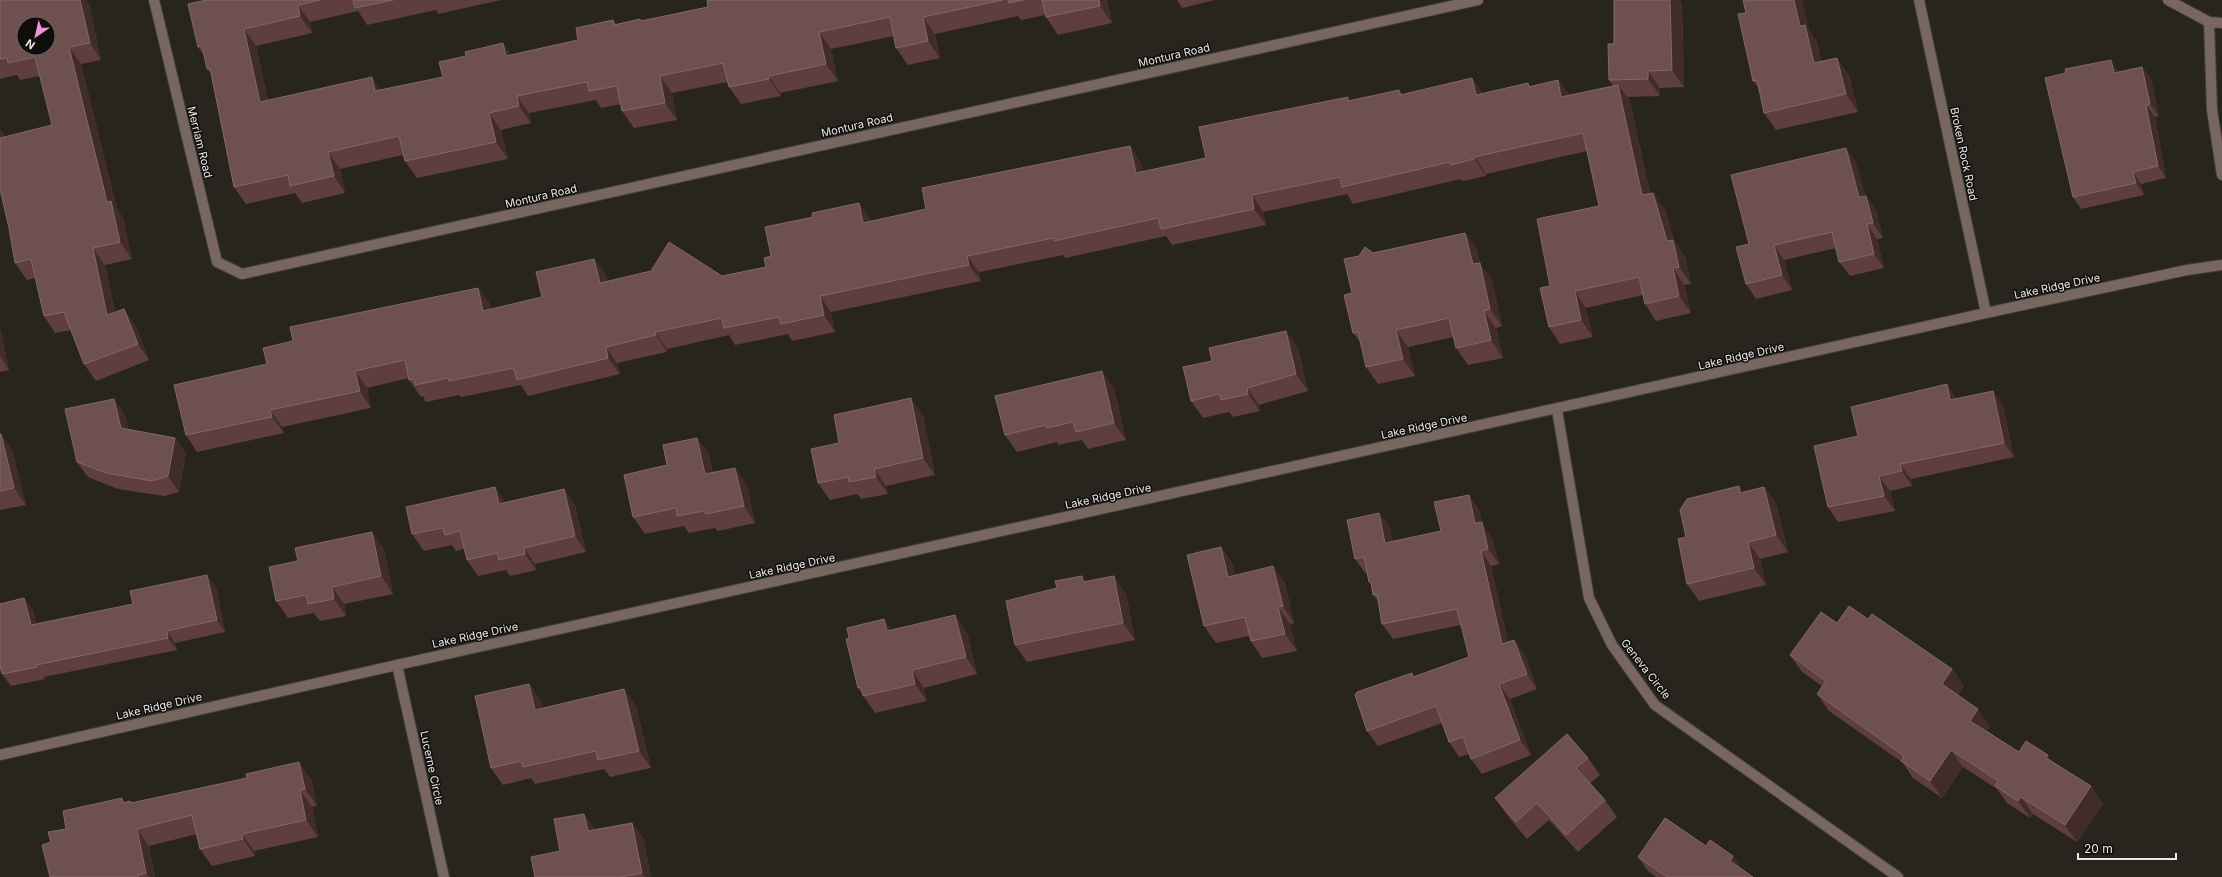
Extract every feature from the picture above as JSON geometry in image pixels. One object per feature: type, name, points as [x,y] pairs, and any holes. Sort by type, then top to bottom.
[{"type":"street","name":"Merriam Road","points":[[154,0],[217,262],[242,274]]},
{"type":"street","name":"Montura Road","points":[[242,274],[1478,0]]},
{"type":"street","name":"Broken Rock Road","points":[[1919,0],[1986,313]]},
{"type":"street","points":[[2168,0],[2209,22],[2222,23]]},
{"type":"street","points":[[2209,22],[2212,110],[2222,175]]},
{"type":"street","name":"Lake Ridge Drive","points":[[0,755],[397,665],[1557,410],[1986,313],[2187,270],[2222,265]]},
{"type":"street","name":"Geneva Circle","points":[[1557,410],[1589,598],[1612,645],[1655,705],[1898,877]]},
{"type":"street","name":"Lucerne Circle","points":[[397,665],[444,877]]},
{"type":"building","points":[[0,0],[80,0],[90,43],[69,47],[107,202],[111,201],[120,242],[93,248],[107,315],[124,309],[138,344],[84,364],[64,312],[44,316],[31,259],[15,263],[0,189],[0,138],[52,125],[35,57],[8,63],[7,58],[0,59]]},
{"type":"building","points":[[206,0],[320,0],[298,5],[300,16],[244,29],[260,102],[372,77],[375,91],[443,77],[439,62],[466,56],[465,52],[503,43],[506,56],[578,40],[576,28],[613,20],[614,25],[640,19],[641,21],[708,7],[707,0],[1003,0],[923,17],[928,41],[896,48],[890,17],[819,32],[826,64],[769,76],[769,79],[729,87],[723,63],[660,76],[665,103],[622,111],[617,86],[589,91],[587,82],[517,96],[519,106],[489,113],[496,142],[405,161],[399,136],[328,152],[334,176],[290,186],[288,175],[234,187],[210,68],[207,69],[202,46],[198,47],[188,4]]},
{"type":"building","points":[[353,0],[393,0],[355,8]]},
{"type":"building","points":[[1008,0],[1023,0],[1009,3]]},
{"type":"building","points":[[1042,0],[1099,0],[1100,6],[1046,17]]},
{"type":"building","points":[[1614,0],[1670,0],[1672,70],[1648,71],[1648,79],[1609,80],[1608,44],[1614,44]]},
{"type":"building","points":[[1743,0],[1794,0],[1800,26],[1805,25],[1814,63],[1837,58],[1846,94],[1764,113],[1757,80],[1753,81],[1738,14],[1746,13]]},
{"type":"building","points":[[2111,60],[2114,73],[2142,67],[2150,104],[2146,105],[2158,166],[2133,172],[2136,183],[2073,197],[2045,78],[2066,73],[2065,69]]},
{"type":"building","points":[[1472,78],[1476,95],[1528,83],[1529,87],[1558,80],[1561,97],[1618,85],[1642,195],[1653,193],[1667,241],[1673,240],[1679,267],[1673,268],[1679,296],[1645,304],[1639,277],[1575,291],[1581,320],[1549,327],[1540,288],[1550,286],[1537,219],[1599,206],[1583,133],[1474,157],[1474,159],[1451,165],[1450,162],[1342,187],[1340,177],[1252,195],[1254,209],[1161,229],[1158,218],[1054,241],[1053,238],[967,256],[969,265],[820,296],[824,315],[781,324],[779,317],[724,328],[722,318],[655,332],[656,335],[606,347],[608,358],[517,380],[514,368],[449,381],[448,378],[415,385],[414,379],[409,380],[405,360],[355,371],[360,391],[270,410],[272,417],[186,435],[174,385],[267,364],[263,348],[293,341],[290,327],[478,288],[483,311],[542,297],[536,272],[594,259],[600,283],[651,271],[669,242],[722,276],[766,267],[764,258],[771,256],[765,227],[813,217],[812,213],[859,203],[863,223],[926,209],[922,188],[1130,146],[1136,173],[1206,158],[1199,127],[1348,97],[1348,101],[1399,90],[1400,95]]},
{"type":"building","points":[[1846,148],[1859,197],[1866,196],[1873,223],[1867,224],[1874,254],[1839,262],[1832,232],[1774,245],[1782,275],[1746,284],[1736,247],[1749,244],[1731,175]]},
{"type":"building","points":[[1465,233],[1473,264],[1480,263],[1490,309],[1484,311],[1491,340],[1456,348],[1449,318],[1396,330],[1403,359],[1366,367],[1358,332],[1353,333],[1344,295],[1352,293],[1344,259],[1359,256],[1365,247],[1373,253]]},
{"type":"building","points":[[1286,331],[1296,374],[1247,388],[1248,394],[1221,400],[1219,394],[1191,401],[1183,367],[1212,361],[1209,348]]},
{"type":"building","points":[[1102,371],[1114,423],[1076,432],[1073,422],[1046,428],[1046,425],[1005,435],[995,396]]},
{"type":"building","points":[[1947,384],[1950,400],[1993,391],[2004,443],[1900,464],[1902,471],[1879,476],[1884,496],[1828,507],[1814,446],[1858,436],[1851,407]]},
{"type":"building","points":[[911,398],[923,458],[874,469],[876,477],[849,482],[848,477],[818,483],[811,449],[839,443],[834,415]]},
{"type":"building","points":[[114,399],[121,428],[175,438],[168,476],[152,481],[106,473],[77,462],[65,409]]},
{"type":"building","points":[[0,434],[14,488],[0,491]]},
{"type":"building","points":[[697,438],[705,474],[735,468],[744,506],[706,514],[704,511],[677,516],[676,508],[633,517],[624,475],[667,465],[663,445]]},
{"type":"building","points":[[1739,486],[1740,493],[1764,487],[1776,535],[1748,542],[1754,568],[1687,584],[1678,539],[1686,537],[1680,510],[1687,499]]},
{"type":"building","points":[[495,487],[499,504],[564,489],[575,536],[524,548],[525,554],[499,560],[497,553],[467,560],[460,531],[445,535],[443,528],[412,534],[406,507]]},
{"type":"building","points":[[1469,495],[1475,523],[1482,522],[1488,549],[1481,551],[1502,644],[1514,640],[1527,674],[1499,684],[1520,740],[1471,759],[1463,737],[1449,742],[1436,706],[1367,731],[1355,695],[1357,692],[1412,673],[1413,677],[1469,657],[1457,609],[1382,624],[1377,594],[1373,595],[1364,557],[1355,559],[1347,520],[1379,513],[1385,543],[1441,531],[1434,502]]},
{"type":"building","points":[[372,532],[381,576],[332,587],[334,599],[308,604],[306,595],[276,601],[269,567],[298,561],[295,548]]},
{"type":"building","points":[[1221,547],[1228,577],[1273,566],[1283,606],[1278,607],[1285,634],[1251,641],[1245,617],[1204,626],[1187,555]]},
{"type":"building","points":[[207,575],[217,620],[167,631],[168,638],[36,665],[37,667],[2,674],[0,664],[0,604],[24,598],[31,625],[133,604],[130,591]]},
{"type":"building","points":[[1082,576],[1083,582],[1114,576],[1123,623],[1015,645],[1006,601],[1057,588],[1055,581]]},
{"type":"building","points":[[1849,606],[1868,619],[1872,614],[1952,669],[1942,684],[1978,709],[1970,721],[2019,752],[2026,741],[2048,755],[2046,758],[2091,786],[2065,825],[2021,797],[2018,801],[1995,786],[1998,781],[1951,750],[1930,781],[1901,761],[1904,756],[1817,694],[1826,681],[1790,655],[1821,612],[1837,623]]},
{"type":"building","points":[[955,615],[966,657],[912,670],[915,684],[863,696],[861,687],[858,688],[846,639],[849,638],[847,628],[884,619],[887,631]]},
{"type":"building","points":[[529,684],[535,710],[624,689],[639,751],[598,760],[596,751],[523,767],[521,761],[491,768],[475,696]]},
{"type":"building","points":[[1567,734],[1588,758],[1576,768],[1605,800],[1566,835],[1537,803],[1516,822],[1495,798]]},
{"type":"building","points":[[299,762],[305,789],[300,790],[306,820],[242,834],[243,839],[200,849],[192,815],[137,829],[146,873],[138,875],[139,877],[50,877],[42,845],[51,842],[48,832],[66,829],[63,811],[122,798],[123,803],[130,801],[131,803],[247,778],[246,774]]},
{"type":"building","points":[[584,814],[588,831],[632,823],[642,873],[621,877],[535,877],[531,857],[560,851],[554,819]]},
{"type":"building","points":[[1665,818],[1706,846],[1710,840],[1733,856],[1730,861],[1753,877],[1667,877],[1638,857]]}]
